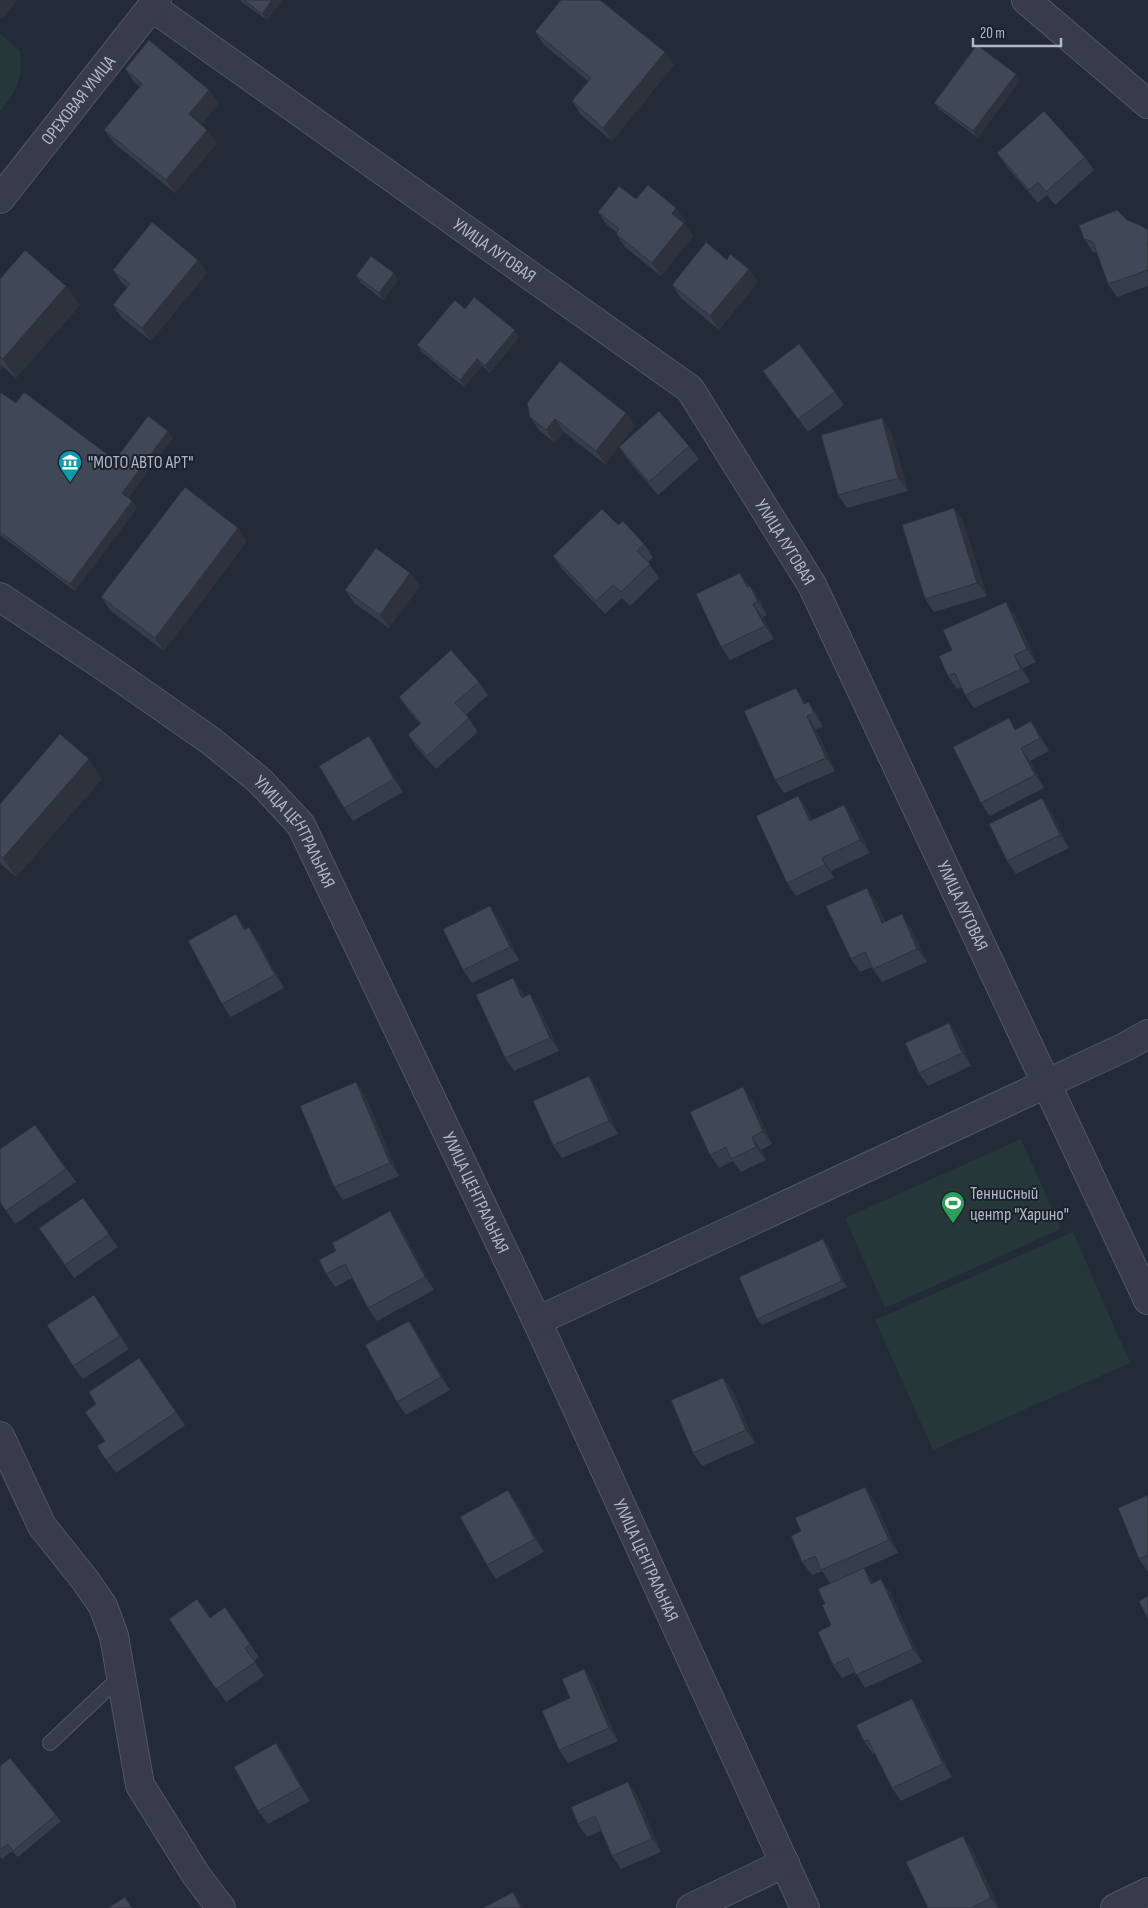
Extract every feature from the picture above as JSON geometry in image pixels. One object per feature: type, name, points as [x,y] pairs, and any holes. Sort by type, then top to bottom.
[{"type":"street","points":[[1026,0],[1148,104]]},
{"type":"street","name":"ОРЕХОВАЯ УЛИЦА","points":[[0,199],[155,3]]},
{"type":"street","name":"УЛИЦА ЛУГОВАЯ","points":[[155,3],[690,389],[812,585],[1148,1300]]},
{"type":"street","name":"УЛИЦА ЦЕНТРАЛЬНАЯ","points":[[0,597],[211,741],[260,780],[301,825],[537,1321],[805,1908]]},
{"type":"street","points":[[537,1321],[1148,1034]]},
{"type":"street","points":[[0,1436],[42,1526],[85,1580],[102,1606],[114,1636],[140,1786],[196,1875],[221,1908]]},
{"type":"street","points":[[691,1908],[785,1863]]},
{"type":"street","points":[[1117,1908],[1148,1893]]},
{"type":"lane","points":[[50,1743],[121,1676]]},
{"type":"shaded area","points":[[0,34],[20,51],[21,69],[15,91],[0,111]]},
{"type":"shaded area","name":"Теннисный центр \"Харино\"","points":[[1021,1139],[1061,1229],[885,1308],[845,1218]]},
{"type":"shaded area","points":[[1073,1232],[1130,1363],[933,1450],[875,1320]]},
{"type":"building","points":[[244,0],[272,0],[262,14]]},
{"type":"building","points":[[561,0],[600,0],[665,52],[603,128],[572,101],[591,78],[535,32]]},
{"type":"building","points":[[149,40],[209,90],[189,114],[207,130],[166,180],[104,130],[142,84],[125,69]]},
{"type":"building","points":[[977,45],[1016,74],[973,131],[934,103]]},
{"type":"building","points":[[1044,111],[1085,157],[1046,192],[1038,182],[1029,190],[997,153]]},
{"type":"building","points":[[648,185],[676,208],[672,214],[684,223],[652,263],[616,234],[619,229],[598,212],[619,186],[636,199]]},
{"type":"building","points":[[1117,210],[1127,220],[1148,230],[1148,270],[1108,284],[1093,242],[1084,239],[1079,225]]},
{"type":"building","points":[[152,222],[198,260],[142,328],[113,305],[130,284],[113,270]]},
{"type":"building","points":[[706,242],[727,260],[730,254],[749,269],[710,316],[672,285]]},
{"type":"building","points":[[25,250],[66,286],[3,359],[0,357],[0,279]]},
{"type":"building","points":[[371,256],[394,273],[379,293],[356,276]]},
{"type":"building","points":[[474,297],[515,330],[485,366],[477,359],[460,380],[417,345],[455,300],[465,309]]},
{"type":"building","points":[[799,344],[835,392],[798,419],[763,371]]},
{"type":"building","points":[[560,361],[626,413],[596,451],[555,419],[546,430],[530,417],[527,403]]},
{"type":"building","name":"\"МОТО АВТО АРТ\"","points":[[0,392],[16,403],[24,392],[115,460],[148,416],[168,431],[122,493],[132,501],[70,584],[0,532]]},
{"type":"building","points":[[659,411],[689,446],[649,482],[619,447]]},
{"type":"building","points":[[882,418],[898,478],[838,495],[821,435]]},
{"type":"building","points":[[185,487],[238,528],[155,638],[101,597]]},
{"type":"building","points":[[954,508],[977,583],[925,599],[902,525]]},
{"type":"building","points":[[602,509],[618,525],[623,521],[644,544],[637,551],[650,564],[621,592],[613,585],[596,601],[553,556]]},
{"type":"building","points":[[376,548],[410,573],[380,615],[345,590]]},
{"type":"building","points":[[740,573],[747,587],[750,586],[758,602],[753,604],[765,626],[721,647],[696,594]]},
{"type":"building","points":[[1006,602],[1027,649],[1014,655],[1021,669],[965,695],[955,673],[948,676],[939,656],[952,650],[943,630]]},
{"type":"building","points":[[451,650],[479,682],[455,703],[469,718],[427,756],[408,735],[421,723],[399,697]]},
{"type":"building","points":[[796,688],[804,704],[809,702],[814,713],[807,716],[826,758],[775,780],[744,711]]},
{"type":"building","points":[[1009,718],[1015,730],[1031,721],[1040,738],[1021,748],[1035,775],[981,803],[953,747]]},
{"type":"building","points":[[60,734],[89,759],[3,858],[0,855],[0,804]]},
{"type":"building","points":[[369,736],[394,779],[344,808],[319,766]]},
{"type":"building","points":[[798,796],[810,821],[844,805],[860,840],[822,858],[825,865],[787,883],[756,816]]},
{"type":"building","points":[[1042,798],[1060,835],[1007,861],[989,824]]},
{"type":"building","points":[[867,888],[882,923],[902,914],[917,949],[873,969],[865,952],[851,959],[826,906]]},
{"type":"building","points":[[490,906],[510,947],[463,970],[443,929]]},
{"type":"building","points":[[236,914],[244,930],[249,927],[275,975],[222,1004],[188,941]]},
{"type":"building","points":[[513,978],[522,998],[530,994],[550,1038],[505,1058],[476,995]]},
{"type":"building","points":[[949,1023],[962,1053],[919,1073],[905,1043]]},
{"type":"building","points":[[589,1076],[609,1121],[553,1145],[533,1101]]},
{"type":"building","points":[[356,1082],[390,1163],[334,1187],[300,1106]]},
{"type":"building","points":[[743,1087],[763,1131],[752,1137],[756,1147],[731,1159],[726,1147],[710,1155],[690,1112]]},
{"type":"building","points":[[35,1125],[66,1169],[6,1211],[0,1202],[0,1149]]},
{"type":"building","points":[[83,1198],[109,1234],[65,1265],[39,1228]]},
{"type":"building","points":[[390,1211],[425,1277],[368,1308],[345,1264],[326,1274],[319,1260],[336,1251],[332,1243]]},
{"type":"building","points":[[823,1239],[842,1281],[757,1319],[739,1277]]},
{"type":"building","points":[[94,1295],[120,1336],[73,1366],[47,1325]]},
{"type":"building","points":[[409,1321],[441,1377],[397,1402],[365,1345]]},
{"type":"building","points":[[139,1358],[176,1412],[106,1460],[97,1446],[105,1441],[85,1412],[96,1404],[89,1392]]},
{"type":"building","points":[[723,1378],[746,1430],[693,1453],[671,1400]]},
{"type":"building","points":[[865,1487],[889,1540],[821,1570],[815,1556],[802,1562],[791,1536],[801,1531],[795,1518]]},
{"type":"building","points":[[508,1490],[535,1539],[487,1565],[460,1517]]},
{"type":"building","points":[[1148,1495],[1148,1555],[1139,1559],[1118,1508]]},
{"type":"building","points":[[864,1568],[871,1584],[881,1579],[913,1649],[856,1675],[848,1658],[833,1665],[818,1632],[831,1625],[822,1605],[825,1604],[818,1589]]},
{"type":"building","points":[[1148,1596],[1148,1619],[1139,1601]]},
{"type":"building","points":[[197,1599],[210,1618],[225,1607],[250,1644],[245,1648],[255,1662],[216,1689],[169,1619]]},
{"type":"building","points":[[584,1669],[609,1728],[559,1750],[542,1711],[570,1698],[562,1679]]},
{"type":"building","points":[[912,1699],[943,1764],[892,1788],[868,1740],[864,1741],[856,1725]]},
{"type":"building","points":[[276,1743],[301,1787],[258,1811],[234,1767]]},
{"type":"building","points":[[10,1758],[56,1815],[13,1851],[8,1844],[0,1850],[0,1766]]},
{"type":"building","points":[[628,1782],[652,1839],[612,1856],[595,1816],[578,1824],[571,1807]]},
{"type":"building","points":[[963,1836],[991,1898],[971,1908],[928,1908],[906,1862]]},
{"type":"building","points":[[513,1892],[521,1908],[483,1908]]},
{"type":"building","points":[[125,1897],[132,1908],[108,1908]]},
{"type":"place","name":"\"МОТО АВТО АРТ\"","points":[[70,483]]},
{"type":"place","name":"Теннисный центр \"Харино\"","points":[[953,1224]]}]
